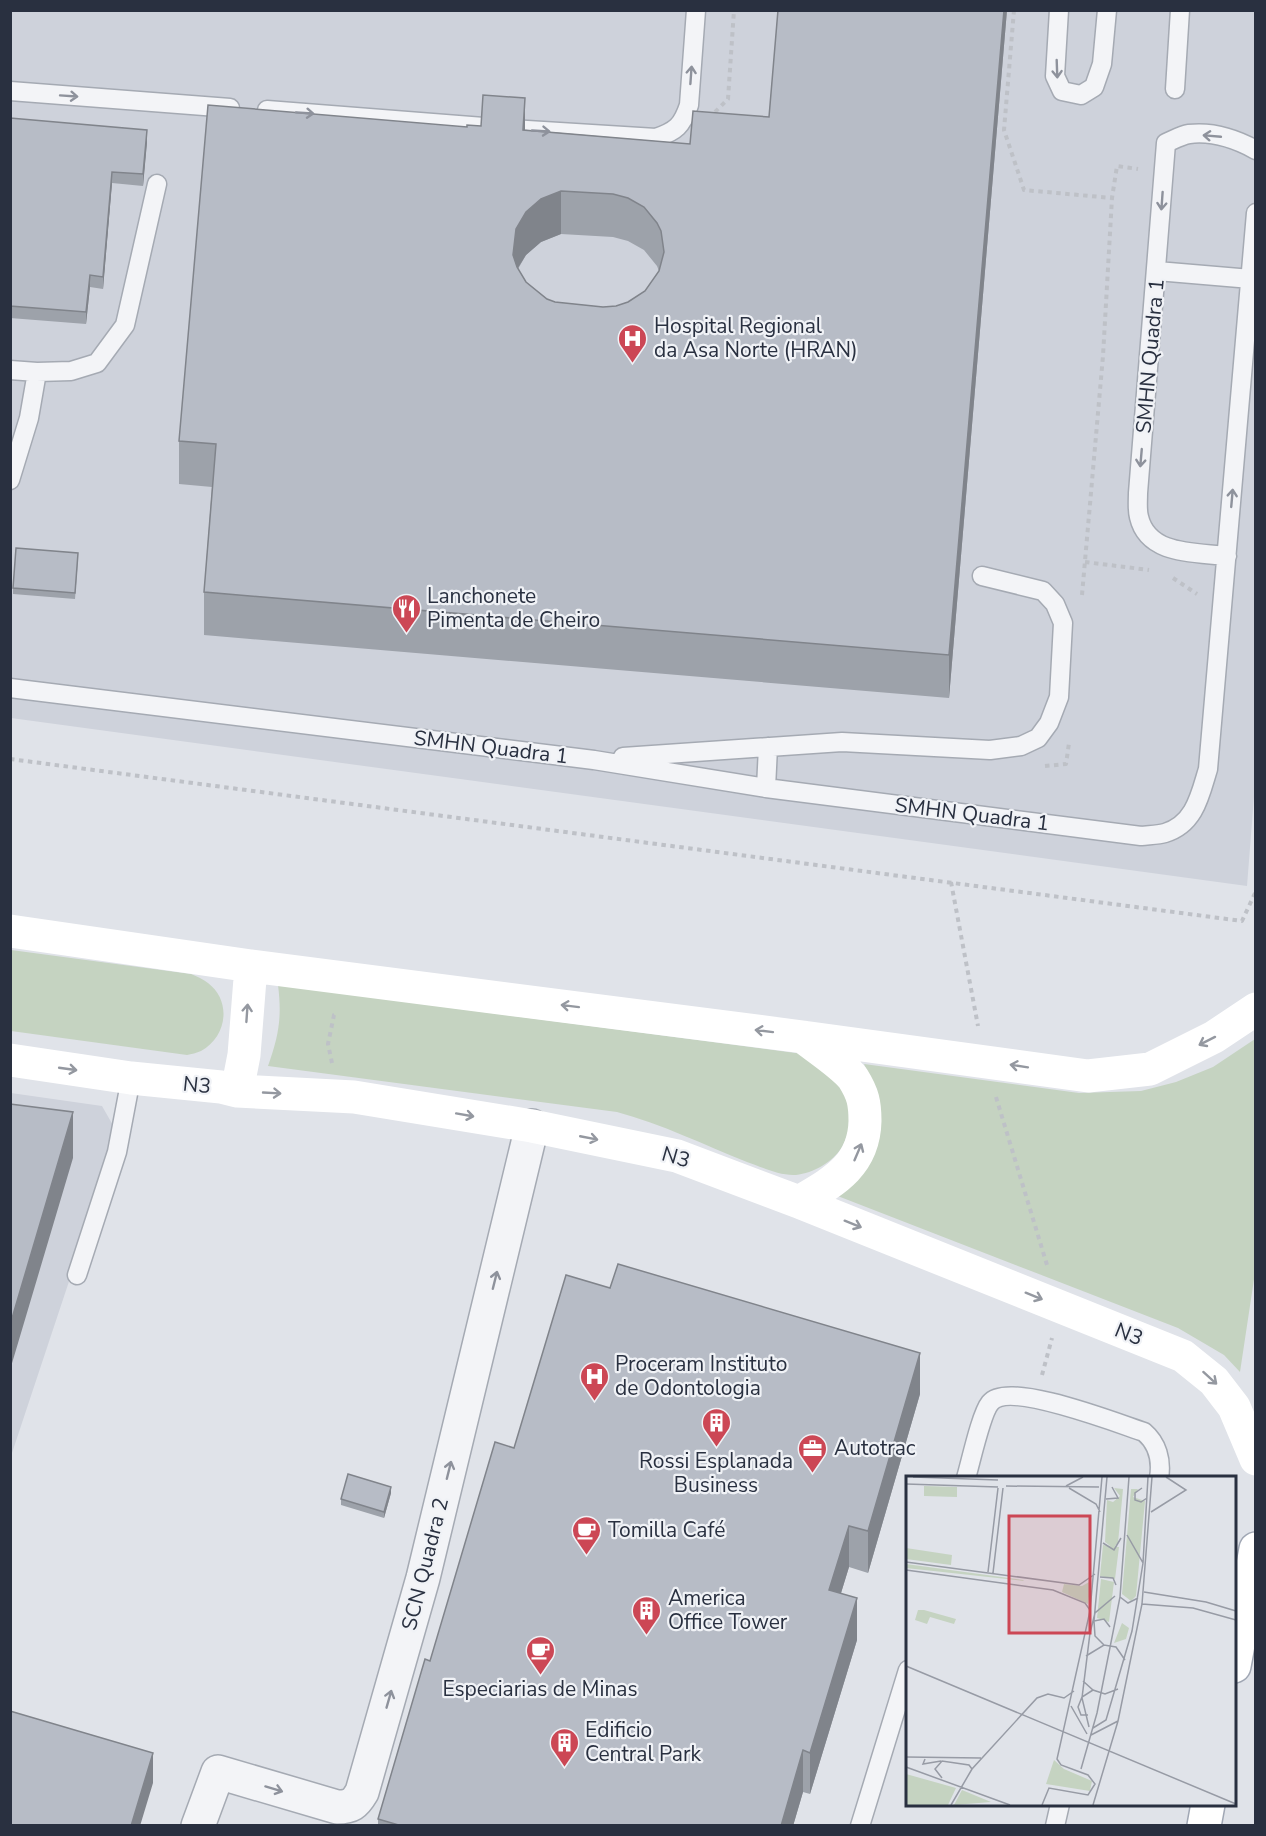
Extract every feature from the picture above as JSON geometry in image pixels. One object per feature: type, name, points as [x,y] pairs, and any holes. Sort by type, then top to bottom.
[{"type":"main road","points":[[10,931],[251,966],[803,1036],[1088,1076],[1150,1069],[1214,1037],[1256,1009]]},
{"type":"main road","points":[[237,1091],[244,1055],[251,966]]},
{"type":"main road","points":[[799,1202],[836,1180],[856,1158],[865,1133],[865,1101],[852,1077],[803,1036]]},
{"type":"main road","name":"N3","points":[[10,1060],[237,1091],[354,1097],[532,1126],[677,1156],[799,1202],[1183,1356],[1214,1381],[1234,1407],[1256,1459]]},
{"type":"main road","points":[[1236,1655],[1256,1549]]},
{"type":"main road","points":[[1204,1826],[1208,1806]]},
{"type":"street","name":"SCN Quadra 2","points":[[198,1826],[218,1772],[337,1807],[350,1807],[357,1802],[362,1792],[423,1578],[532,1126]]},
{"type":"lane","points":[[10,91],[656,138],[674,131],[685,117],[689,105],[696,10]]},
{"type":"lane","points":[[1059,10],[1055,76],[1062,91],[1081,95],[1094,87],[1102,64],[1107,10]]},
{"type":"lane","points":[[1174,89],[1180,10]]},
{"type":"lane","name":"SMHN Quadra 1","points":[[10,688],[594,760],[766,788],[1141,836],[1166,833],[1184,824],[1197,807],[1208,769],[1227,556],[1165,548],[1153,541],[1144,531],[1138,516],[1166,143],[1188,134],[1214,135],[1237,139],[1256,150]]},
{"type":"lane","points":[[10,370],[71,371],[97,363],[125,325],[157,184]]},
{"type":"lane","points":[[1227,556],[1256,213]]},
{"type":"lane","points":[[1157,272],[1251,279]]},
{"type":"lane","points":[[10,480],[29,418],[37,372]]},
{"type":"lane","points":[[594,760],[842,742],[990,750],[1021,746],[1038,738],[1049,723],[1059,697],[1063,623],[1055,604],[1043,591],[982,576]]},
{"type":"lane","points":[[766,788],[768,747]]},
{"type":"lane","points":[[77,1275],[117,1152],[131,1078]]},
{"type":"lane","points":[[967,1476],[985,1414],[991,1402],[998,1398],[1037,1398],[1144,1432],[1152,1439],[1158,1455],[1161,1468],[1159,1476]]},
{"type":"lane","points":[[860,1826],[906,1676]]},
{"type":"lane","points":[[1054,1826],[1059,1806]]},
{"type":"path","points":[[1014,10],[1004,130],[1024,190],[1113,198]]},
{"type":"path","points":[[1082,595],[1113,198],[1118,166],[1164,172]]},
{"type":"path","points":[[1085,562],[1153,571]]},
{"type":"path","points":[[1165,572],[1222,610]]},
{"type":"path","points":[[1042,766],[1066,764],[1069,742]]},
{"type":"path","points":[[10,759],[1242,921],[1256,891]]},
{"type":"path","points":[[951,882],[985,1060],[1060,1306],[1037,1398]]},
{"type":"path","points":[[354,1097],[332,1065],[328,1044],[334,1015],[358,993],[381,981]]},
{"type":"shaded area","name":"Hospital Regional da Asa Norte (HRAN)","points":[[11,11],[1255,11],[1256,771],[1247,886],[11,718]]},
{"type":"shaded area","points":[[11,1093],[102,1106],[114,1127],[107,1167],[11,1456]]},
{"type":"green space","points":[[11,950],[191,974],[208,983],[221,999],[223,1019],[221,1028],[210,1045],[201,1051],[187,1055],[11,1031]]},
{"type":"green space","points":[[278,985],[803,1054],[827,1066],[853,1107],[848,1132],[842,1147],[828,1162],[809,1172],[790,1175],[765,1169],[667,1129],[617,1112],[268,1066],[279,1026]]},
{"type":"green space","points":[[1255,1039],[1256,1266],[1240,1372],[1224,1355],[1178,1328],[830,1193],[870,1077],[864,1064],[1079,1093],[1141,1091],[1176,1082],[1213,1067]]},
{"type":"building","points":[[778,10],[1004,10],[949,655],[204,592],[216,444],[179,441],[208,105],[467,127],[467,125],[481,126],[483,95],[525,98],[523,130],[690,144],[693,111],[769,117]],"holes":[[[561,191],[613,194],[628,198],[644,207],[657,223],[661,231],[664,252],[659,271],[645,291],[628,302],[616,306],[603,307],[555,302],[547,299],[526,282],[513,255],[516,229],[526,212],[541,199]]]},
{"type":"building","points":[[10,118],[147,130],[143,174],[112,172],[103,277],[90,275],[86,312],[10,306]]},
{"type":"building","points":[[16,548],[78,553],[75,593],[13,588]]},
{"type":"building","points":[[10,1104],[73,1112],[10,1325]]},
{"type":"building","points":[[618,1264],[920,1353],[868,1531],[849,1526],[829,1590],[857,1598],[810,1753],[803,1750],[781,1826],[402,1826],[378,1819],[425,1659],[430,1661],[495,1442],[514,1448],[566,1275],[610,1288]]},
{"type":"building","points":[[348,1474],[391,1487],[384,1512],[341,1499]]},
{"type":"building","points":[[10,1711],[153,1753],[131,1826],[10,1826]]},
{"type":"place","name":"Hospital Regional da Asa Norte (HRAN)","points":[[633,364]]},
{"type":"place","name":"Lanchonete Pimenta de Cheiro","points":[[406,634]]},
{"type":"place","name":"Proceram Instituto de Odontologia","points":[[594,1402]]},
{"type":"place","name":"Rossi Esplanada Business","points":[[716,1448]]},
{"type":"place","name":"Autotrac","points":[[813,1474]]},
{"type":"place","name":"Tomilla Café","points":[[587,1556]]},
{"type":"place","name":"America Office Tower","points":[[647,1636]]},
{"type":"place","name":"Especiarias de Minas","points":[[540,1676]]},
{"type":"place","name":"Edificio Central Park","points":[[564,1768]]}]
